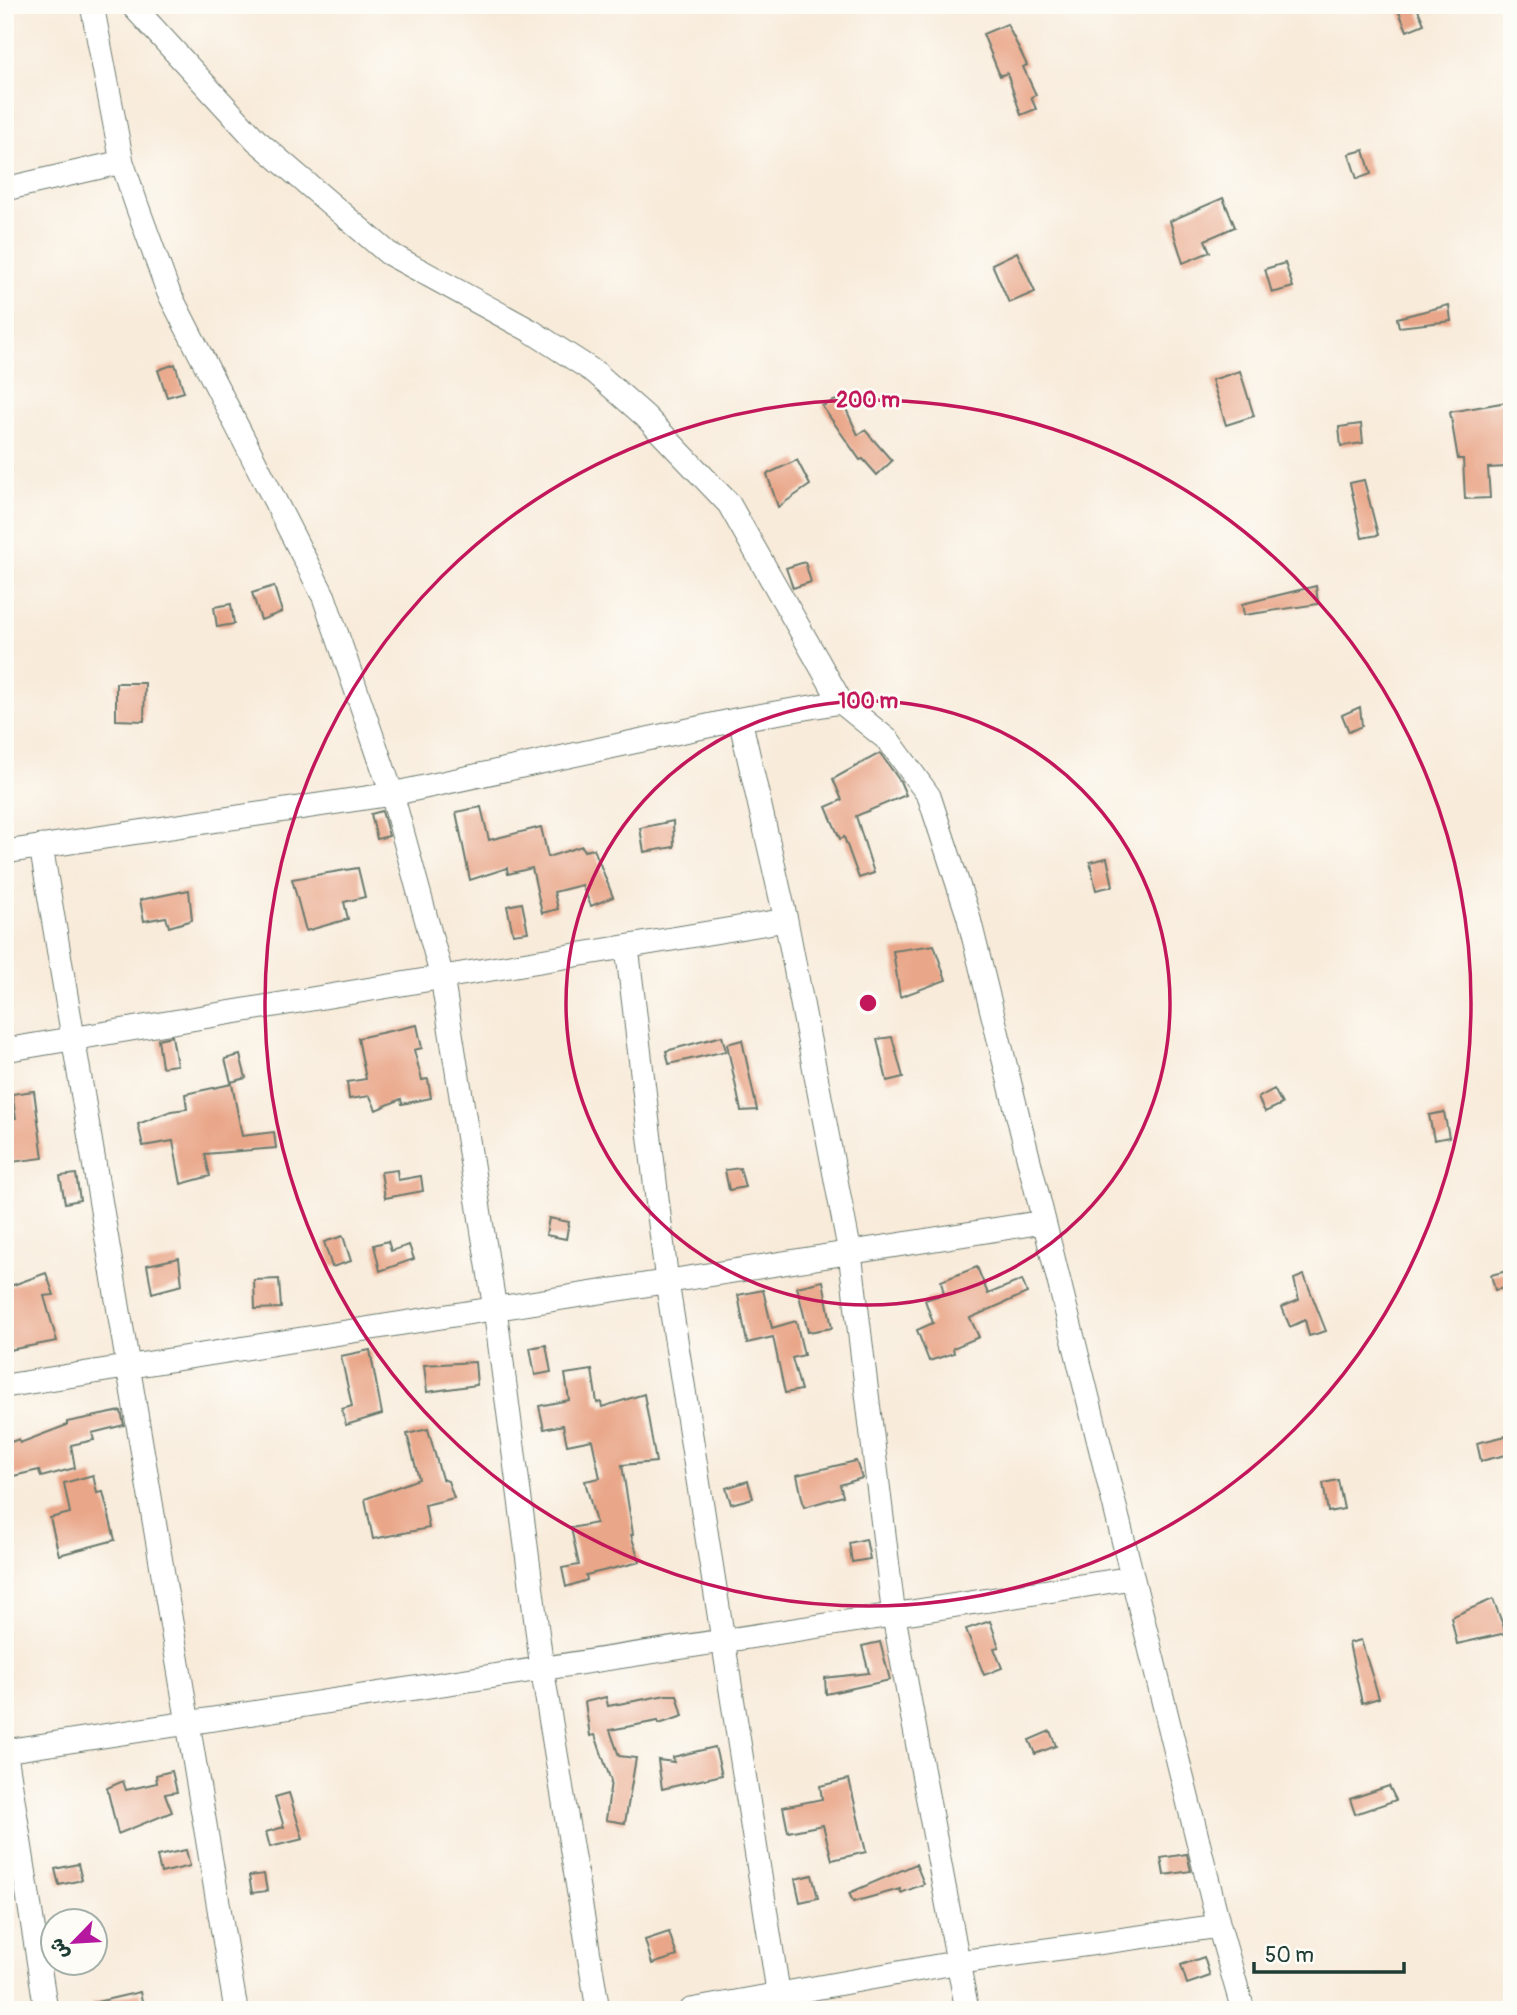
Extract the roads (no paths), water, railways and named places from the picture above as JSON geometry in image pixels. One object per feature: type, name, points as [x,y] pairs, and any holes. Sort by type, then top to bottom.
[{"type":"street","points":[[92,5],[122,162],[168,290],[324,597],[393,794],[442,977],[495,1309],[542,1668],[598,2010]]},
{"type":"street","points":[[132,5],[256,140],[388,253],[553,345],[596,373],[645,416],[729,504],[841,702],[889,741],[929,796],[968,915],[1132,1578],[1243,2010]]},
{"type":"street","points":[[5,189],[122,162]]},
{"type":"street","points":[[5,852],[393,794],[740,719],[841,702]]},
{"type":"street","points":[[740,719],[786,920],[850,1253],[894,1616],[967,2010]]},
{"type":"street","points":[[41,846],[236,2010]]},
{"type":"street","points":[[5,1050],[786,920]]},
{"type":"street","points":[[627,947],[667,1282],[780,2002]]},
{"type":"street","points":[[5,1386],[1043,1222]]},
{"type":"street","points":[[46,2010],[5,1750],[1132,1578]]},
{"type":"street","points":[[691,2010],[780,2002],[960,1962],[1220,1926]]}]
